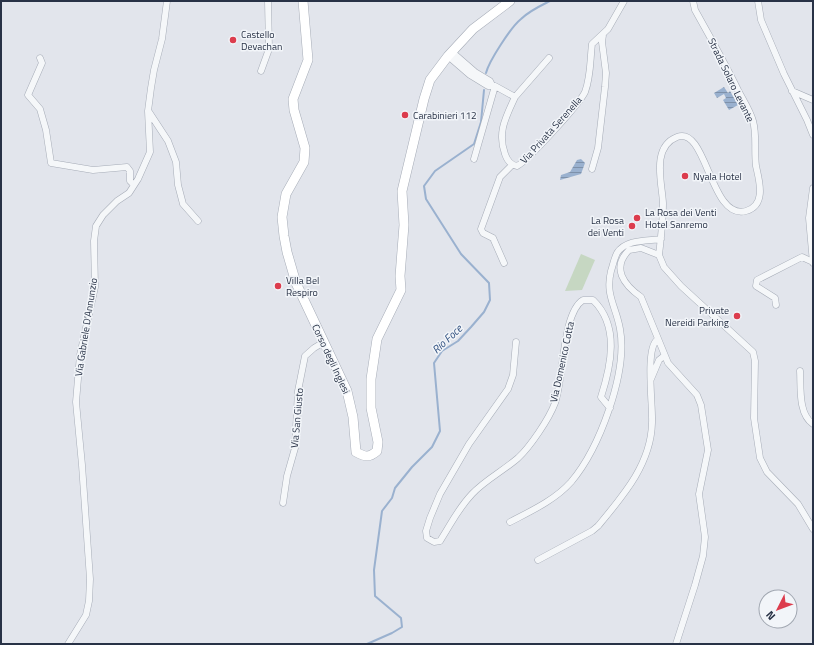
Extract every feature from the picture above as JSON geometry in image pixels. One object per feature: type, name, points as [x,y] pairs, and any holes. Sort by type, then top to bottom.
[{"type":"main road","name":"Corso degli Inglesi","points":[[303,1],[308,60],[294,99],[294,110],[305,148],[304,162],[286,194],[282,217],[287,252],[292,271],[347,391],[353,417],[356,452],[364,456],[372,455],[377,451],[378,442],[373,420],[370,395],[377,339],[401,290],[400,269],[404,225],[402,191],[404,178],[430,80],[450,54],[473,30],[510,1]]},
{"type":"street","name":"Via Gabriele D'Annunzio","points":[[68,644],[86,615],[89,601],[90,580],[76,402],[80,354],[95,287],[94,241],[96,226],[103,215],[117,201],[129,193],[150,152],[148,111],[154,70],[162,39],[167,1]]},
{"type":"street","points":[[262,71],[269,49],[268,1]]},
{"type":"street","name":"Via Privata Serenella","points":[[549,58],[515,97],[503,127],[500,139],[506,158],[512,165],[517,166],[526,160],[580,99],[584,93],[590,75],[592,44],[603,35],[612,23],[624,1]]},
{"type":"street","name":"Strada Solaro Levante","points":[[659,255],[663,204],[660,169],[661,159],[666,145],[676,137],[688,137],[693,142],[707,167],[723,202],[730,209],[738,212],[748,210],[755,205],[760,193],[754,150],[756,134],[752,119],[725,64],[695,10],[693,1]]},
{"type":"street","points":[[756,2],[761,20],[813,135]]},
{"type":"street","points":[[592,169],[598,148],[605,87],[603,35]]},
{"type":"street","points":[[450,54],[470,75],[488,86],[494,85],[515,97]]},
{"type":"street","points":[[40,58],[42,63],[28,95],[40,109],[46,130],[51,163],[93,170],[127,167],[130,171],[130,181],[134,185]]},
{"type":"street","points":[[474,159],[494,85]]},
{"type":"street","points":[[792,91],[813,100]]},
{"type":"street","points":[[148,111],[168,141],[176,162],[178,185],[183,204],[198,221]]},
{"type":"street","points":[[504,262],[493,238],[484,234],[481,229],[500,177],[512,165]]},
{"type":"street","points":[[776,305],[775,298],[756,286],[757,280],[802,257],[813,262],[809,218],[813,188]]},
{"type":"street","points":[[510,522],[551,499],[570,483],[586,460],[602,430],[610,408],[620,360],[620,330],[608,291],[609,279],[614,259],[618,252],[628,243],[661,239]]},
{"type":"street","points":[[676,644],[703,556],[705,537],[699,494],[708,450],[701,405],[697,395],[673,369],[664,356],[647,309],[641,298],[626,284],[620,271],[621,261],[629,250],[641,248],[659,255],[664,267],[681,286],[753,352],[755,361],[754,418],[760,458],[767,472],[798,504],[813,529]]},
{"type":"street","name":"Via Domenico Cotta","points":[[516,342],[513,375],[508,389],[469,444],[440,494],[426,532],[427,538],[431,541],[440,542],[450,522],[473,493],[518,458],[527,449],[549,414],[558,391],[563,368],[569,322],[576,306],[583,300],[592,300],[596,304],[609,326],[611,350],[609,372],[601,397],[610,408]]},
{"type":"street","points":[[538,560],[595,529],[636,475],[645,458],[650,441],[652,424],[651,351],[657,340]]},
{"type":"street","name":"Via San Giusto","points":[[283,503],[287,476],[295,448],[298,390],[306,356],[314,348],[324,342]]},
{"type":"street","points":[[651,379],[659,360],[664,356]]},
{"type":"street","points":[[800,371],[803,410],[809,421],[813,424]]},
{"type":"green space","points":[[581,254],[595,260],[582,290],[565,291]]},
{"type":"water","points":[[724,87],[728,93],[730,91],[738,105],[729,110],[723,100],[726,98],[724,94],[717,98],[714,93]]},
{"type":"water","points":[[581,159],[585,163],[581,174],[560,180],[561,175],[570,172],[577,160]]},
{"type":"waterway","name":"Rio Foce","points":[[486,73],[506,36],[517,23],[531,11],[550,1]]},
{"type":"waterway","name":"Rio Foce","points":[[367,644],[402,627],[401,618],[375,596],[374,570],[382,511],[392,498],[395,488],[412,467],[432,447],[440,431],[434,363],[442,351],[458,341],[471,327],[484,312],[490,300],[489,283],[461,254],[426,199],[424,186],[435,171],[474,144],[481,122],[484,90]]},
{"type":"place","name":"Castello Devachan","points":[[233,40]]},
{"type":"place","name":"Carabinieri 112","points":[[405,115]]},
{"type":"place","name":"Nyala Hotel","points":[[685,176]]},
{"type":"place","name":"La Rosa dei Venti Hotel Sanremo","points":[[637,218]]},
{"type":"place","name":"La Rosa dei Venti","points":[[632,226]]},
{"type":"place","name":"Villa Bel Respiro","points":[[278,286]]},
{"type":"place","name":"Private Nereidi Parking","points":[[737,316]]}]
